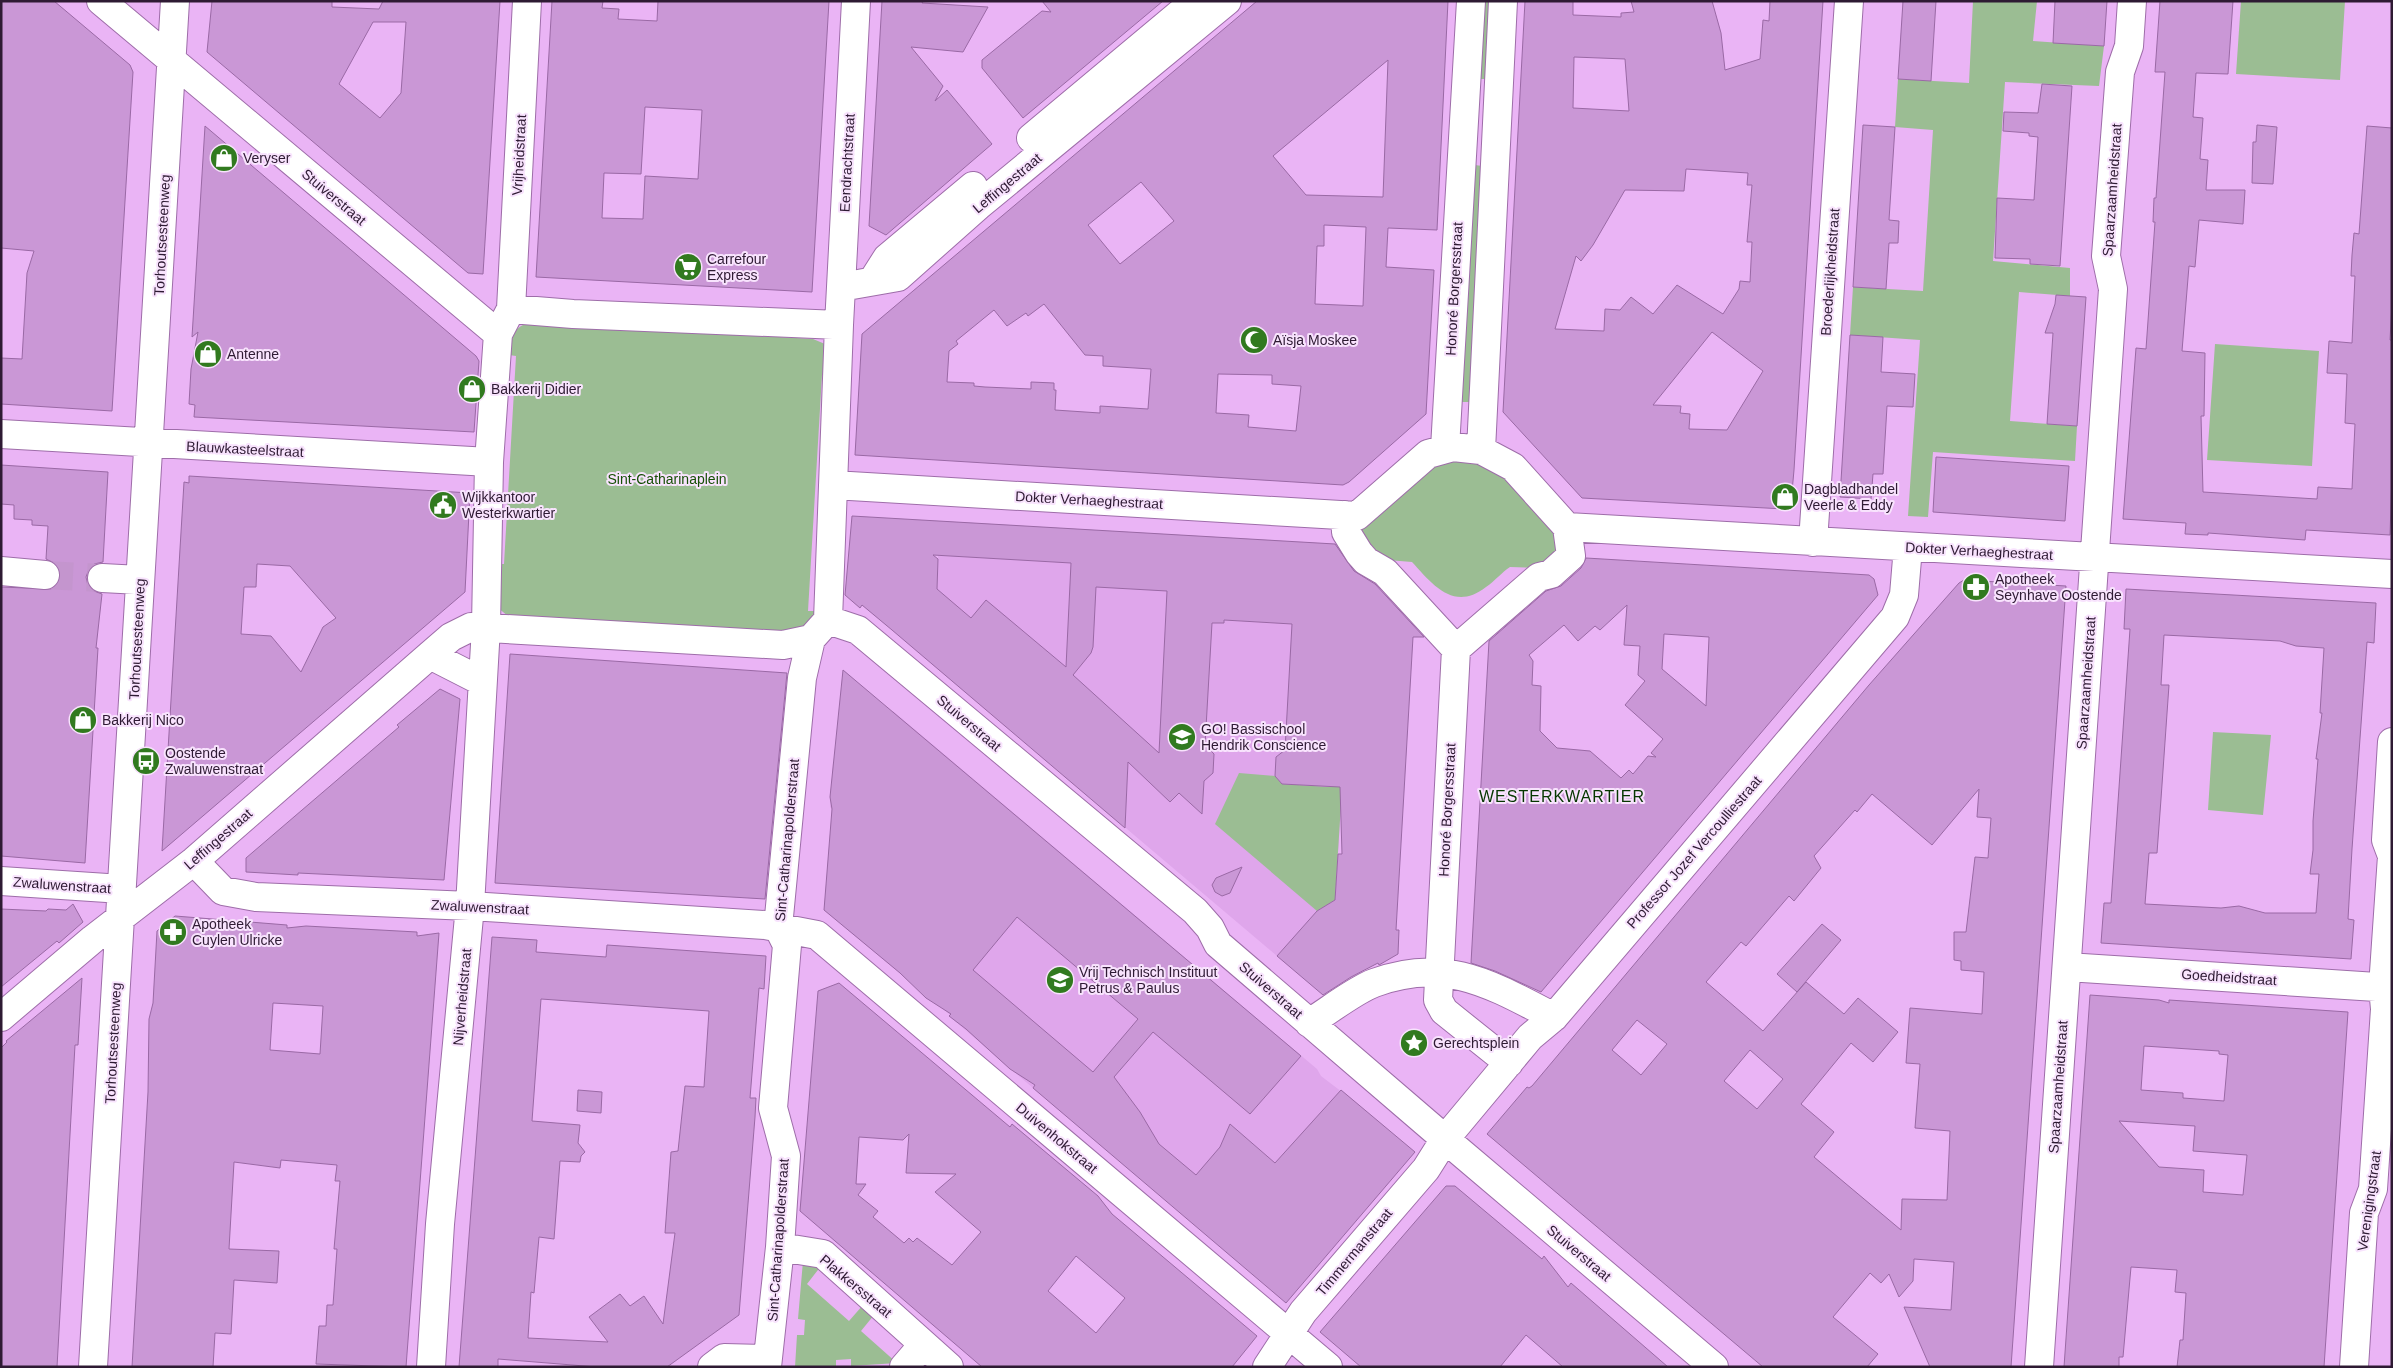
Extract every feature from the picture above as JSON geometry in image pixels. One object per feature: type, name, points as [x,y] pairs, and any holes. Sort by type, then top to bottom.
[{"type":"street","name":"Stuiverstraat","points":[[101,1],[172,63],[498,334]]},
{"type":"street","name":"Torhoutsesteenweg","points":[[93,1367],[175,1]]},
{"type":"street","name":"Vrijheidstraat","points":[[511,309],[528,1]]},
{"type":"street","name":"Eendrachtstraat","points":[[839,325],[856,1]]},
{"type":"street","name":"Leffingestraat","points":[[841,287],[898,277],[1131,68],[1195,1]]},
{"type":"street","name":"Leffingestraat","points":[[1131,68],[1227,1]]},
{"type":"street","name":"Honoré Borgersstraat","points":[[1446,448],[1470,1]]},
{"type":"street","points":[[1481,450],[1503,1]]},
{"type":"street","name":"Broederlijkheidstraat","points":[[1813,542],[1849,1]]},
{"type":"street","name":"Spaarzaamheidstraat","points":[[2039,1367],[2112,289],[2106,256],[2120,72],[2129,46],[2132,1]]},
{"type":"street","points":[[1463,130],[1496,131]]},
{"type":"street","points":[[511,309],[573,314],[839,325],[833,485],[819,629],[784,646],[486,627],[489,462],[498,334],[511,309]]},
{"type":"street","name":"Blauwkasteelstraat","points":[[1,434],[149,444],[489,462]]},
{"type":"street","points":[[1446,448],[1481,450],[1513,467],[1567,527],[1571,556],[1551,574],[1539,577],[1456,649],[1385,572],[1366,561],[1346,532],[1345,515],[1357,516],[1428,454],[1446,448]]},
{"type":"street","name":"Dokter Verhaeghestraat","points":[[833,485],[1345,515]]},
{"type":"street","name":"Dokter Verhaeghestraat","points":[[1567,527],[2392,574]]},
{"type":"street","name":"Professor Jozef Vercoulliestraat","points":[[1445,1139],[1530,1038],[1554,1017],[1895,617],[1904,595],[1908,547]]},
{"type":"street","points":[[1,571],[45,575]]},
{"type":"street","points":[[102,578],[140,580]]},
{"type":"street","name":"Leffingestraat","points":[[1,1017],[93,939],[194,861],[451,637],[471,627],[486,627]]},
{"type":"street","name":"Nijverheidstraat","points":[[431,1367],[440,1224],[470,906],[481,681],[486,627]]},
{"type":"street","name":"Stuiverstraat","points":[[819,629],[858,630],[1187,905],[1210,928],[1218,944],[1714,1367]]},
{"type":"street","name":"Sint-Catharinapolderstraat","points":[[767,1363],[780,1247],[786,1156],[773,1108],[787,945],[778,927],[802,678],[819,629]]},
{"type":"street","name":"Honoré Borgersstraat","points":[[1438,971],[1456,649]]},
{"type":"street","points":[[430,655],[481,681]]},
{"type":"street","name":"Verenigingstraat","points":[[2354,1367],[2364,1213],[2374,1189],[2388,987],[2392,856],[2386,840],[2392,742]]},
{"type":"street","name":"Zwaluwenstraat","points":[[194,861],[223,891],[256,897],[470,906],[778,927]]},
{"type":"street","name":"Zwaluwenstraat","points":[[1,881],[122,889]]},
{"type":"street","name":"Duivenhokstraat","points":[[778,927],[817,935],[1328,1367]]},
{"type":"street","name":"Goedheidstraat","points":[[2067,966],[2388,987]]},
{"type":"street","points":[[1309,1023],[1373,983],[1406,975],[1438,971],[1485,982],[1554,1017]]},
{"type":"street","points":[[1438,971],[1438,1000],[1444,1011],[1509,1063]]},
{"type":"street","name":"Timmermanstraat","points":[[1267,1367],[1303,1312],[1426,1170],[1445,1139]]},
{"type":"street","name":"Plakkersstraat","points":[[780,1247],[823,1254],[949,1367]]},
{"type":"street","points":[[904,1367],[923,1345]]},
{"type":"street","points":[[712,1367],[724,1358],[767,1363]]},
{"type":"shaded area","name":"GO! Bassischool Hendrik Conscience","points":[[939,521],[1338,544],[1367,573],[1355,583],[1335,900],[1317,911],[1277,956],[932,664],[971,618],[937,590]]},
{"type":"shaded area","name":"Vrij Technisch Instituut Petrus & Paulus","points":[[893,711],[1317,1069],[1321,1076],[1359,1105],[1248,1203],[1033,1088],[950,1015],[848,930],[850,928],[844,927],[841,921],[840,923],[824,910],[833,810],[830,807],[833,762],[870,737]]},
{"type":"green space","points":[[1479,1],[1494,1],[1488,79],[1478,79]]},
{"type":"green space","points":[[1973,1],[2037,1],[2033,41],[2104,46],[2099,86],[2005,82],[1993,261],[2070,268],[2070,296],[2019,292],[2010,421],[2077,426],[2075,461],[1933,452],[1928,517],[1908,516],[1920,340],[1850,335],[1853,287],[1923,291],[1933,130],[1895,127],[1898,79],[1969,83]]},
{"type":"green space","points":[[2241,1],[2345,1],[2340,80],[2236,74]]},
{"type":"green space","points":[[1475,165],[1482,166],[1472,402],[1457,402]]},
{"type":"green space","name":"Sint-Catharinaplein","points":[[533,322],[813,339],[825,344],[829,375],[822,375],[808,611],[815,611],[813,622],[799,633],[508,616],[498,608],[496,564],[504,564],[516,356],[509,355],[514,333],[521,326]]},
{"type":"green space","points":[[2215,344],[2319,351],[2312,466],[2207,460]]},
{"type":"green space","points":[[1468,458],[1499,471],[1564,540],[1545,568],[1510,567],[1486,587],[1464,597],[1454,596],[1436,587],[1412,562],[1375,559],[1355,536],[1371,518],[1439,460]]},
{"type":"green space","points":[[2213,732],[2271,735],[2263,815],[2208,810]]},
{"type":"green space","points":[[1239,773],[1275,776],[1282,784],[1330,787],[1339,779],[1342,788],[1335,900],[1317,911],[1215,824]]},
{"type":"green space","points":[[803,1261],[821,1266],[807,1284],[849,1321],[863,1305],[874,1315],[861,1331],[897,1363],[851,1366],[851,1359],[836,1360],[836,1367],[795,1367],[797,1335],[804,1335],[805,1320],[798,1319]]},
{"type":"building","points":[[1,1],[54,1],[130,65],[133,72],[112,411],[1,404],[1,358],[22,359],[27,273],[34,251],[1,248]]},
{"type":"building","points":[[212,1],[332,1],[332,7],[379,9],[383,1],[500,1],[483,274],[468,273],[207,52]],"holes":[[[373,22],[406,22],[401,93],[380,118],[339,84]]]},
{"type":"building","points":[[552,1],[603,1],[602,8],[619,9],[618,19],[657,21],[658,1],[829,1],[812,292],[536,277]],"holes":[[[645,107],[702,110],[698,179],[645,176],[643,219],[602,218],[604,173],[641,174]]]},
{"type":"building","points":[[882,1],[923,1],[922,3],[988,7],[963,52],[911,47],[943,86],[935,101],[947,90],[992,144],[886,235],[869,226]]},
{"type":"building","points":[[1042,1],[1163,1],[1023,118],[982,68],[982,60],[1042,11],[1051,12]]},
{"type":"building","points":[[1257,1],[1448,1],[1437,230],[1388,228],[1386,267],[1434,270],[1426,414],[1349,482],[1343,485],[855,455],[862,334]],"holes":[[[1388,60],[1383,197],[1306,195],[1273,156]],[[1141,182],[1174,221],[1120,264],[1088,225]],[[1324,225],[1366,227],[1363,306],[1315,304],[1317,246],[1324,246]],[[1044,304],[1085,355],[1103,356],[1103,366],[1151,369],[1148,409],[1100,406],[1100,413],[1055,410],[1056,390],[1054,390],[1054,383],[1031,382],[1031,389],[985,387],[974,386],[974,383],[947,382],[949,351],[958,344],[956,341],[994,310],[1007,326],[1026,313],[1028,316]],[[1218,374],[1272,375],[1272,384],[1301,386],[1296,431],[1248,427],[1249,415],[1216,413]]]},
{"type":"building","points":[[1525,1],[1573,1],[1573,15],[1621,17],[1621,13],[1634,12],[1631,1],[1712,1],[1721,33],[1725,70],[1760,59],[1763,20],[1769,21],[1770,1],[1823,1],[1791,503],[1785,504],[1784,509],[1582,498],[1503,412]],"holes":[[[1574,57],[1625,59],[1629,111],[1573,108]],[[1686,169],[1748,173],[1747,185],[1752,185],[1747,242],[1752,242],[1750,282],[1740,281],[1739,289],[1723,314],[1677,285],[1653,314],[1631,297],[1620,310],[1605,309],[1604,331],[1555,329],[1576,256],[1581,261],[1593,245],[1625,190],[1684,191]],[[1712,332],[1763,371],[1727,430],[1689,429],[1690,414],[1680,413],[1681,406],[1653,405]]]},
{"type":"building","points":[[1903,1],[1936,1],[1931,81],[1898,79]]},
{"type":"building","points":[[2055,1],[2107,1],[2104,46],[2053,43]]},
{"type":"building","points":[[2160,1],[2233,1],[2228,74],[2196,73],[2193,117],[2203,118],[2200,159],[2208,160],[2206,190],[2245,190],[2243,224],[2199,220],[2195,267],[2189,266],[2182,351],[2205,353],[2204,416],[2201,416],[2203,492],[2317,499],[2318,487],[2352,489],[2355,424],[2345,423],[2347,374],[2327,373],[2329,341],[2352,343],[2355,276],[2351,276],[2352,255],[2354,233],[2359,234],[2367,126],[2392,128],[2392,304],[2390,340],[2392,340],[2392,475],[2390,535],[2306,530],[2305,540],[2208,533],[2208,535],[2185,534],[2186,523],[2123,519],[2136,348],[2146,349],[2155,222],[2153,222],[2154,198],[2156,198],[2165,72],[2155,72]]},
{"type":"building","points":[[2042,84],[2072,86],[2060,266],[2030,264],[2030,259],[1995,258],[1997,198],[2034,200],[2038,137],[2029,136],[2029,133],[2003,131],[2004,112],[2038,113]]},
{"type":"building","points":[[1863,125],[1895,127],[1889,220],[1899,221],[1898,243],[1889,243],[1886,289],[1853,287]]},
{"type":"building","points":[[2257,125],[2277,127],[2273,184],[2252,183],[2253,142],[2256,142]]},
{"type":"building","points":[[205,126],[476,356],[479,361],[474,432],[194,417],[195,405],[189,404],[191,369],[198,332],[192,337]]},
{"type":"building","points":[[2056,295],[2086,297],[2077,426],[2047,424],[2053,333],[2045,333],[2055,304]]},
{"type":"building","points":[[1850,335],[1883,337],[1881,372],[1915,374],[1913,407],[1887,406],[1883,474],[1873,474],[1871,499],[1840,497]]},
{"type":"building","points":[[1936,457],[2069,466],[2065,521],[1933,512]]},
{"type":"building","points":[[1,465],[108,472],[103,562],[94,564],[89,569],[86,577],[88,586],[102,594],[96,648],[98,648],[85,863],[1,856],[1,587],[51,589],[58,584],[61,576],[59,568],[46,559],[48,526],[32,525],[32,520],[14,519],[14,505],[1,504]]},
{"type":"building","points":[[189,476],[470,493],[465,592],[162,851],[184,482],[189,483]],"holes":[[[257,564],[290,566],[336,618],[323,627],[301,672],[271,636],[241,634],[244,587],[256,587]]]},
{"type":"building","points":[[852,516],[1335,544],[1354,571],[1375,584],[1424,637],[1413,637],[1396,930],[1399,930],[1398,954],[1379,965],[1378,963],[1351,977],[1323,995],[1277,956],[1317,911],[1335,900],[1338,854],[1342,854],[1340,787],[1282,784],[1275,776],[1276,757],[1285,750],[1292,624],[1224,620],[1224,623],[1212,623],[1205,745],[1214,754],[1213,773],[1204,781],[1202,814],[1179,793],[1170,802],[1128,762],[1125,828],[862,605],[860,608],[845,595]],"holes":[[[933,555],[1071,563],[1066,667],[986,600],[971,618],[937,589],[938,559]],[[1096,587],[1167,591],[1159,753],[1073,675],[1091,653],[1093,647]]]},
{"type":"building","points":[[1586,558],[1869,575],[1874,579],[1878,595],[1541,992],[1495,971],[1471,963],[1489,641],[1546,591],[1561,586],[1581,568]],"holes":[[[1627,605],[1624,645],[1640,646],[1638,675],[1645,681],[1625,705],[1663,739],[1651,753],[1656,757],[1648,756],[1633,774],[1629,770],[1621,778],[1590,751],[1557,748],[1540,731],[1541,686],[1532,685],[1533,661],[1529,655],[1564,625],[1578,641],[1595,626],[1600,630]],[[1664,634],[1709,637],[1706,706],[1662,669]]]},
{"type":"building","points":[[1964,580],[2066,586],[2011,1367],[1930,1367],[1904,1307],[1951,1310],[1954,1262],[1914,1259],[1913,1281],[1899,1297],[1889,1274],[1881,1283],[1870,1273],[1833,1317],[1878,1354],[1867,1367],[1763,1367],[1487,1134],[1527,1087],[1532,1086],[1869,685],[1959,583]],"holes":[[[1979,789],[1977,817],[1991,818],[1988,858],[1975,857],[1966,932],[1954,932],[1954,960],[1961,961],[1961,970],[1984,972],[1982,1014],[1910,1008],[1906,1063],[1920,1064],[1915,1128],[1950,1131],[1947,1200],[1902,1199],[1901,1230],[1814,1157],[1834,1132],[1801,1104],[1851,1043],[1873,1062],[1898,1032],[1858,998],[1844,1014],[1806,982],[1763,1031],[1706,982],[1741,942],[1746,946],[1789,896],[1794,901],[1821,868],[1814,856],[1872,794],[1932,845]],[[1637,1020],[1667,1044],[1641,1075],[1612,1050]],[[1750,1050],[1783,1079],[1757,1109],[1724,1081]]]},
{"type":"building","points":[[2126,589],[2376,603],[2374,643],[2367,642],[2352,849],[2348,919],[2354,920],[2351,959],[2101,943],[2104,903],[2111,903],[2130,629],[2124,629]],"holes":[[[2164,635],[2280,641],[2296,646],[2324,648],[2320,713],[2322,713],[2316,759],[2318,759],[2310,874],[2319,874],[2316,913],[2265,913],[2239,906],[2221,908],[2145,904],[2149,853],[2157,853],[2161,799],[2169,685],[2161,685]]]},
{"type":"building","points":[[510,654],[787,673],[765,899],[495,883]]},
{"type":"building","name":"Vrij Technisch Instituut Petrus & Paulus","points":[[843,670],[1301,1056],[1250,1114],[1153,1032],[1114,1077],[1140,1112],[1159,1144],[1196,1175],[1220,1147],[1230,1124],[1275,1163],[1341,1090],[1415,1152],[1286,1303],[1033,1088],[1035,1085],[1010,1069],[949,1016],[951,1014],[926,998],[900,973],[824,910],[832,809],[830,797]],"holes":[[[1017,917],[1138,1019],[1093,1072],[973,970]]]},
{"type":"building","points":[[440,689],[460,699],[444,880],[246,872],[246,858],[399,727],[397,725]]},
{"type":"building","points":[[1242,867],[1230,893],[1222,896],[1215,892],[1212,885],[1216,878]]},
{"type":"building","points":[[73,904],[83,922],[59,943],[57,941],[1,987],[1,909],[66,910]]},
{"type":"building","points":[[175,916],[287,925],[287,928],[306,926],[417,932],[417,936],[439,933],[406,1367],[316,1364],[319,1326],[326,1326],[327,1305],[333,1305],[337,1249],[334,1249],[340,1181],[335,1181],[337,1165],[281,1160],[280,1168],[234,1162],[229,1249],[279,1251],[277,1283],[234,1280],[231,1334],[215,1333],[213,1367],[132,1367],[148,1092],[149,1019],[153,1003],[157,931]],"holes":[[[273,1003],[323,1006],[320,1054],[270,1050]]]},
{"type":"building","points":[[1822,924],[1841,940],[1797,992],[1777,974]]},
{"type":"building","points":[[492,937],[537,940],[536,952],[606,957],[607,945],[766,956],[764,989],[759,988],[750,1098],[756,1098],[739,1315],[667,1367],[597,1367],[498,1359],[498,1367],[459,1367]],"holes":[[[541,999],[709,1011],[704,1087],[685,1086],[678,1151],[671,1152],[665,1233],[675,1233],[663,1324],[644,1296],[630,1306],[620,1294],[589,1317],[608,1342],[528,1338],[531,1292],[534,1293],[539,1237],[554,1239],[560,1161],[580,1162],[581,1156],[585,1152],[578,1143],[580,1125],[532,1121]]]},
{"type":"building","points":[[82,978],[78,1045],[75,1045],[57,1367],[1,1367],[1,1048],[6,1041]]},
{"type":"building","points":[[839,983],[1010,1127],[1012,1124],[1098,1196],[1112,1214],[1257,1336],[1232,1367],[982,1367],[800,1211],[818,991]],"holes":[[[909,1134],[906,1173],[956,1174],[935,1192],[981,1232],[952,1265],[917,1238],[913,1242],[909,1238],[904,1243],[873,1217],[878,1211],[858,1195],[866,1184],[856,1184],[859,1137],[903,1140]],[[1076,1256],[1125,1298],[1096,1333],[1048,1291]]]},
{"type":"building","points":[[2090,995],[2159,1000],[2169,1003],[2169,1000],[2348,1012],[2324,1367],[2177,1367],[2180,1340],[2183,1340],[2186,1293],[2175,1292],[2177,1270],[2131,1267],[2123,1357],[2119,1357],[2119,1367],[2064,1367]],"holes":[[[2144,1046],[2219,1051],[2219,1054],[2228,1055],[2224,1101],[2183,1098],[2183,1093],[2141,1090]],[[2119,1121],[2195,1126],[2193,1151],[2247,1155],[2243,1195],[2203,1192],[2204,1170],[2159,1167]]]},
{"type":"building","points":[[578,1090],[602,1092],[601,1113],[577,1111]]},
{"type":"building","points":[[1446,1186],[1455,1186],[1542,1259],[1544,1256],[1568,1287],[1571,1283],[1668,1367],[1563,1367],[1526,1335],[1500,1367],[1361,1367],[1320,1332]]},
{"type":"tunnel","points":[[45,575],[102,578]]},
{"type":"place","name":"Veryser","points":[[224,158]]},
{"type":"place","name":"Carrefour Express","points":[[688,267]]},
{"type":"place","name":"Aïsja Moskee","points":[[1254,340]]},
{"type":"place","name":"Antenne","points":[[208,354]]},
{"type":"place","name":"Bakkerij Didier","points":[[472,389]]},
{"type":"place","name":"Dagbladhandel Veerle & Eddy","points":[[1785,497]]},
{"type":"place","name":"Wijkkantoor Westerkwartier","points":[[443,505]]},
{"type":"place","name":"Apotheek Seynhave Oostende","points":[[1976,587]]},
{"type":"place","name":"Bakkerij Nico","points":[[83,720]]},
{"type":"place","name":"GO! Bassischool Hendrik Conscience","points":[[1182,737]]},
{"type":"place","name":"Oostende Zwaluwenstraat","points":[[146,761]]},
{"type":"place","name":"Apotheek Cuylen Ulricke","points":[[173,932]]},
{"type":"place","name":"Vrij Technisch Instituut Petrus & Paulus","points":[[1060,980]]},
{"type":"place","name":"Gerechtsplein","points":[[1414,1043]]},
{"type":"district","name":"WESTERKWARTIER","points":[[1562,796]]}]
